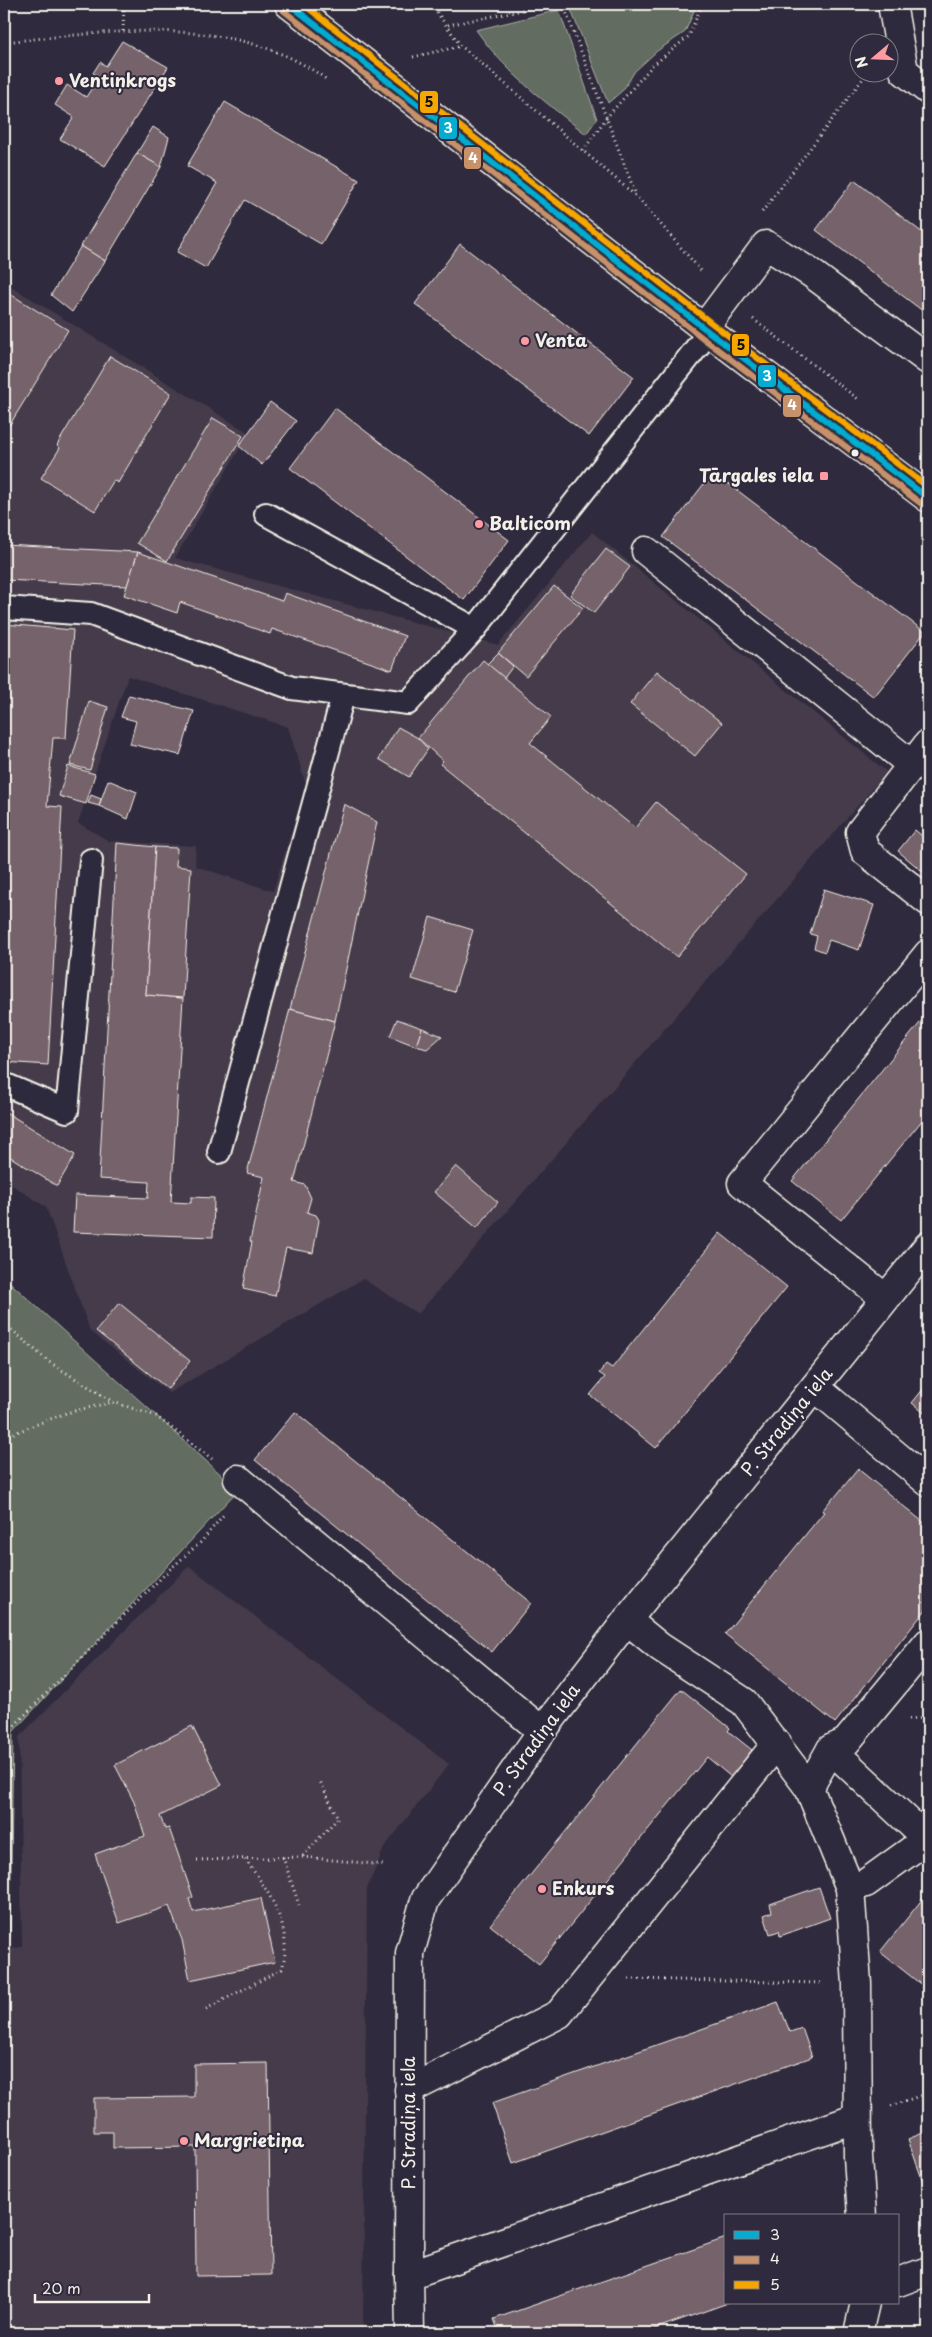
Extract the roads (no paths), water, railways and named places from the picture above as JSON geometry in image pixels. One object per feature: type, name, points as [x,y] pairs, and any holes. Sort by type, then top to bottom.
[{"type":"street","points":[[289,4],[706,330],[928,498]]},
{"type":"street","points":[[892,4],[904,71],[928,90]]},
{"type":"street","points":[[706,330],[726,299],[766,245],[811,273],[928,360]]},
{"type":"street","points":[[646,551],[920,754],[860,832],[865,851],[928,901]]},
{"type":"street","points":[[885,1298],[742,1183],[928,954]]},
{"type":"street","name":"P. Stradiņa iela","points":[[410,2333],[408,2275],[410,1953],[425,1900],[542,1731],[627,1620],[928,1246]]},
{"type":"street","points":[[815,1387],[928,1482]]},
{"type":"street","points":[[238,1479],[542,1731]]},
{"type":"street","points":[[627,1620],[660,1648],[744,1702],[777,1743],[809,1788],[850,1888],[857,1984],[857,2118],[862,2214]]},
{"type":"street","points":[[809,1788],[831,1749],[846,1742],[928,1643]]},
{"type":"street","points":[[409,2090],[560,2014],[777,1743]]},
{"type":"street","points":[[831,1749],[928,1838],[866,1883],[850,1888]]},
{"type":"street","points":[[408,2275],[857,2118]]},
{"type":"street","points":[[900,2281],[928,2271]]},
{"type":"street","points":[[858,2333],[865,2304]]},
{"type":"lane","points":[[4,608],[91,614],[292,688],[408,703],[474,629],[706,330]]},
{"type":"lane","points":[[266,514],[474,629]]},
{"type":"lane","points":[[219,1152],[343,696]]},
{"type":"lane","points":[[4,1084],[67,1111],[91,860]]},
{"type":"place","name":"Ventiņkrogs","points":[[59,81]]},
{"type":"place","name":"Venta","points":[[525,341]]},
{"type":"place","name":"Tārgales iela","points":[[824,476]]},
{"type":"place","name":"Balticom","points":[[479,524]]},
{"type":"place","name":"Enkurs","points":[[542,1889]]},
{"type":"place","name":"Margrietiņa","points":[[184,2141]]}]
